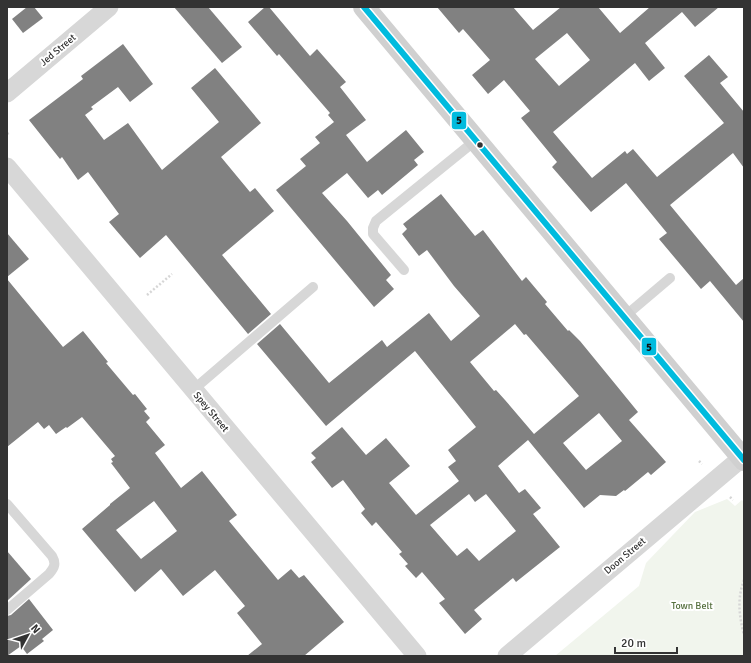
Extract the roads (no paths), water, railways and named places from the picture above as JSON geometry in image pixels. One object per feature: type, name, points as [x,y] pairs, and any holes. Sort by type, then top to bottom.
[{"type":"main road","points":[[364,7],[743,458]]},
{"type":"street","name":"Jed Street","points":[[7,93],[109,7]]},
{"type":"street","name":"Spey Street","points":[[7,166],[417,656]]},
{"type":"street","name":"Doon Street","points":[[506,656],[743,458]]},
{"type":"lane","points":[[404,270],[373,234],[373,228],[376,221],[476,140]]},
{"type":"lane","points":[[624,317],[670,278]]},
{"type":"lane","points":[[193,390],[313,287]]},
{"type":"lane","points":[[7,504],[55,561],[54,568],[49,574],[7,610]]},
{"type":"park label","name":"Town Belt","points":[[692,606]]}]
